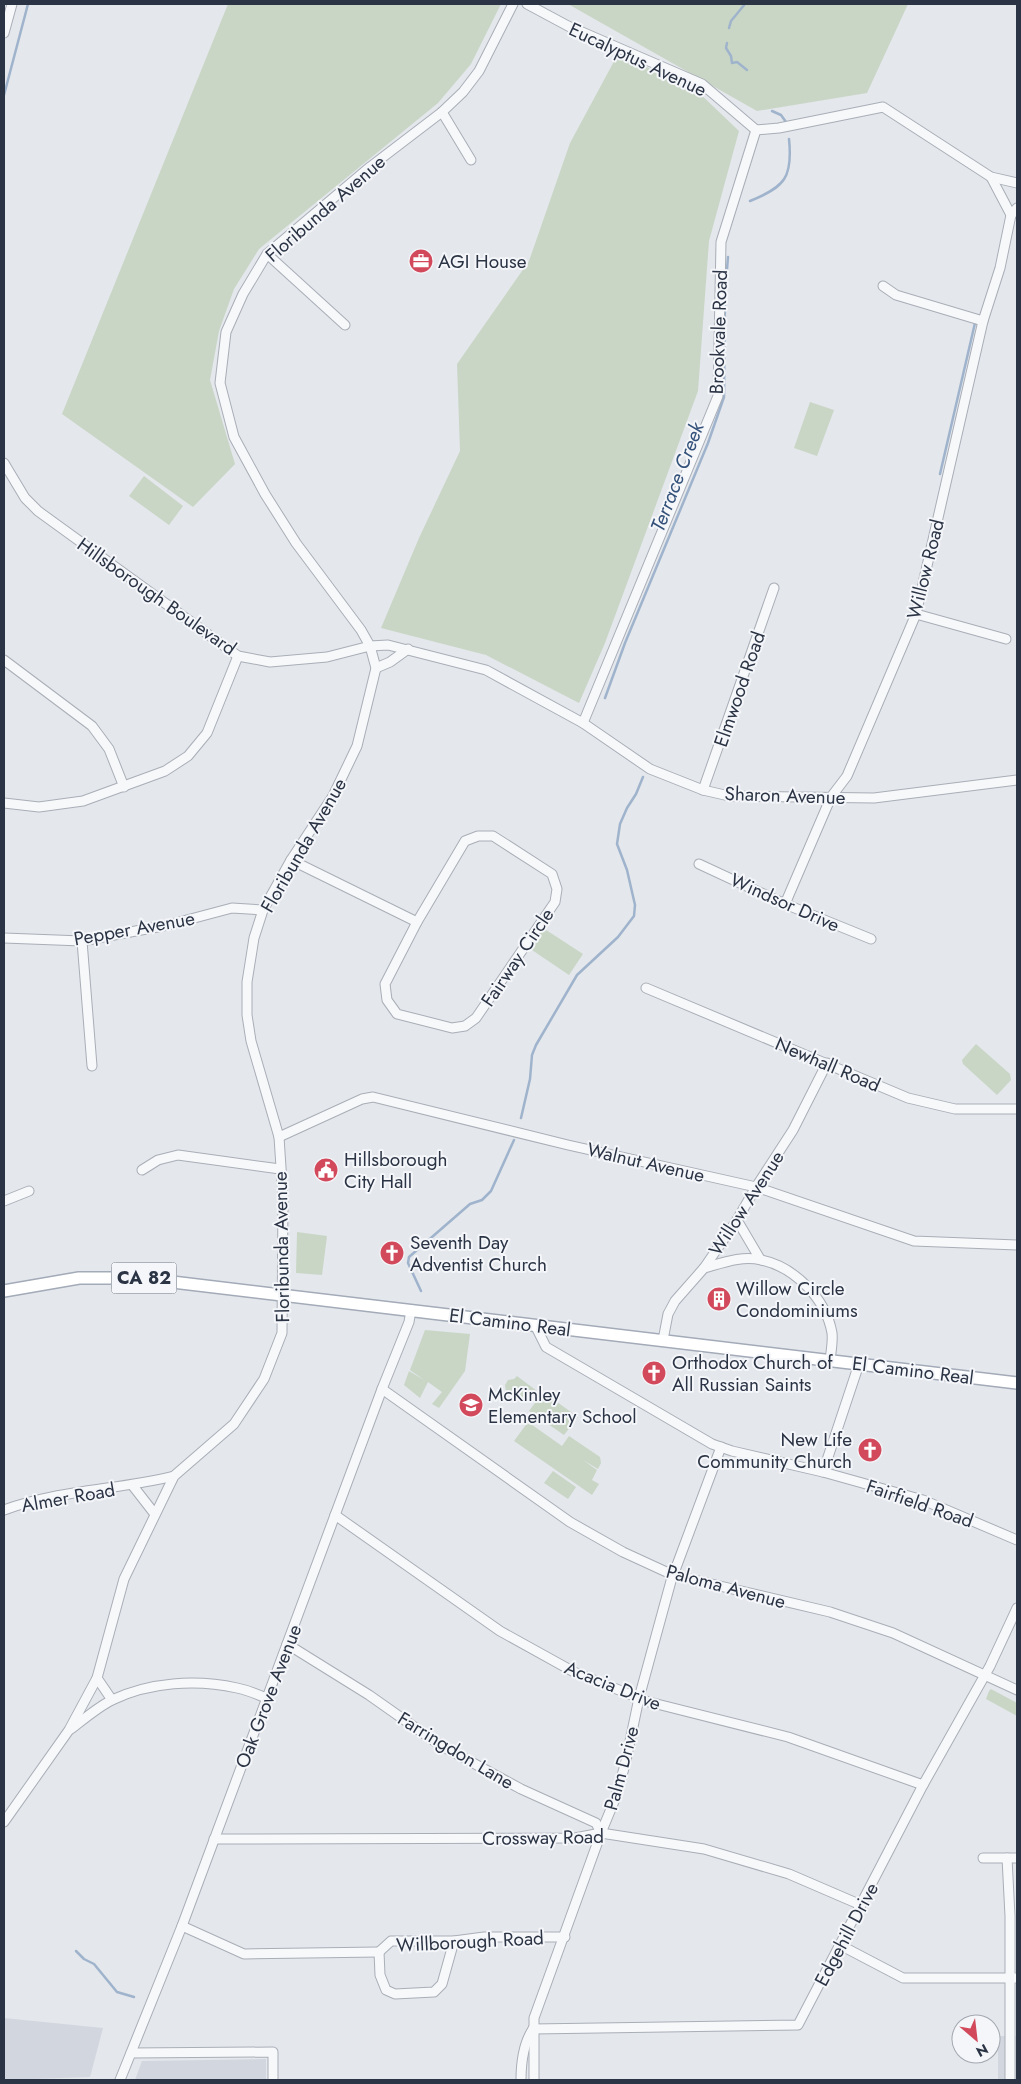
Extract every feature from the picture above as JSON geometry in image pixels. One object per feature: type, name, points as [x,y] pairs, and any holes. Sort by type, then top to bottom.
[{"type":"main road","name":"El Camino Real","points":[[4,1291],[79,1278],[119,1277],[1017,1383]]},
{"type":"street","points":[[4,33],[12,4]]},
{"type":"street","name":"Floribunda Avenue","points":[[4,1822],[69,1730],[97,1678],[124,1578],[154,1513],[174,1476],[234,1424],[264,1379],[282,1333],[284,1295],[283,1198],[279,1138],[251,1041],[247,1015],[247,982],[254,938],[263,910],[291,860],[333,796],[356,746],[376,668],[370,646],[361,630],[296,543],[265,494],[234,437],[220,383],[226,332],[266,254],[370,167],[442,112],[463,92],[479,71],[506,14],[513,4]]},
{"type":"street","name":"Eucalyptus Avenue","points":[[527,4],[568,26],[702,84],[756,130]]},
{"type":"street","points":[[756,130],[779,128],[883,107],[991,177],[1017,184]]},
{"type":"street","points":[[442,112],[471,160]]},
{"type":"street","name":"Brookvale Road","points":[[582,723],[718,396],[721,242],[756,130]]},
{"type":"street","name":"Willow Road","points":[[785,904],[831,796],[847,776],[916,614],[983,321],[1000,268],[1014,212],[991,177]]},
{"type":"street","points":[[266,254],[345,325]]},
{"type":"street","points":[[883,286],[896,295],[983,321]]},
{"type":"street","name":"Hillsborough Boulevard","points":[[4,468],[25,498],[38,511],[238,656],[270,662],[327,657],[370,646]]},
{"type":"street","name":"Elmwood Road","points":[[703,790],[774,588]]},
{"type":"street","points":[[916,614],[1006,639]]},
{"type":"street","name":"Sharon Avenue","points":[[370,646],[388,645],[408,649],[486,670],[582,723],[650,770],[703,790],[729,796],[874,798],[1017,780]]},
{"type":"street","points":[[376,668],[390,662],[408,649]]},
{"type":"street","points":[[4,803],[39,807],[83,801],[165,771],[188,756],[208,733],[238,656]]},
{"type":"street","points":[[4,660],[92,726],[109,749],[124,787]]},
{"type":"street","name":"Fairway Circle","points":[[478,836],[493,836],[527,856],[552,874],[557,889],[555,902],[476,1018],[466,1026],[452,1028],[396,1014],[387,1000],[385,984],[417,922],[465,841],[478,836]]},
{"type":"street","points":[[291,860],[417,922]]},
{"type":"street","name":"Windsor Drive","points":[[699,864],[785,904],[871,939]]},
{"type":"street","name":"Pepper Avenue","points":[[4,938],[82,941],[168,925],[232,908],[263,910]]},
{"type":"street","points":[[82,941],[92,1066]]},
{"type":"street","name":"Newhall Road","points":[[646,988],[908,1098],[955,1109],[1017,1109]]},
{"type":"street","name":"Willow Avenue","points":[[663,1340],[668,1314],[675,1301],[704,1268],[737,1220],[793,1130],[826,1063]]},
{"type":"street","name":"Walnut Avenue","points":[[279,1138],[362,1099],[373,1097],[568,1145],[756,1187],[914,1241],[1017,1245]]},
{"type":"street","points":[[142,1170],[158,1160],[178,1155],[280,1169]]},
{"type":"street","points":[[4,1201],[29,1191]]},
{"type":"street","points":[[737,1220],[760,1259]]},
{"type":"street","points":[[704,1268],[732,1260],[760,1259],[788,1271],[810,1289],[826,1313],[832,1334],[830,1360]]},
{"type":"street","name":"Oak Grove Avenue","points":[[120,2080],[182,1926],[382,1389],[409,1322],[411,1310]]},
{"type":"street","name":"Fairfield Road","points":[[535,1325],[546,1347],[712,1444],[923,1500],[1017,1540]]},
{"type":"street","points":[[823,1472],[859,1364]]},
{"type":"street","name":"Paloma Avenue","points":[[382,1389],[570,1522],[623,1552],[673,1575],[830,1612],[893,1633],[1017,1690]]},
{"type":"street","name":"Palm Drive","points":[[534,2080],[534,2018],[565,1937],[600,1834],[615,1799],[625,1765],[639,1698],[673,1575],[721,1447]]},
{"type":"street","name":"Almer Road","points":[[4,1510],[21,1503],[61,1495],[133,1486],[174,1476]]},
{"type":"street","name":"Almer Road","points":[[133,1486],[154,1513]]},
{"type":"street","name":"Acacia Drive","points":[[336,1515],[500,1631],[574,1672],[649,1702],[788,1737],[923,1785]]},
{"type":"street","name":"Edgehill Drive","points":[[534,2029],[798,2025],[862,1906],[923,1785],[985,1674],[1017,1608]]},
{"type":"street","name":"Farringdon Lane","points":[[288,1644],[369,1695],[440,1745],[521,1789],[596,1822],[600,1834]]},
{"type":"street","points":[[97,1678],[112,1700]]},
{"type":"street","points":[[69,1730],[112,1700],[153,1686],[179,1683],[209,1684],[238,1688],[266,1698]]},
{"type":"street","name":"Crossway Road","points":[[214,1839],[576,1838],[600,1834],[704,1849],[790,1874],[862,1906]]},
{"type":"street","points":[[983,1858],[1017,1858]]},
{"type":"street","points":[[1007,1858],[1014,1978],[1010,2080]]},
{"type":"street","points":[[182,1926],[244,1954],[378,1952],[380,1975],[386,1990],[395,1994],[434,1992],[442,1984],[454,1941]]},
{"type":"street","name":"Willborough Road","points":[[378,1952],[391,1941],[454,1941],[484,1937],[565,1937]]},
{"type":"street","points":[[840,1945],[904,1978],[1014,1978]]},
{"type":"street","name":"Palm Drive","points":[[521,2080],[527,2038],[534,2029]]},
{"type":"street","points":[[131,2053],[273,2052],[273,2080]]},
{"type":"shaded area","points":[[4,2018],[103,2028],[90,2077],[4,2080]]},
{"type":"shaded area","points":[[1001,2036],[1017,2036],[1017,2080],[998,2080],[998,2064],[1001,2064]]},
{"type":"shaded area","points":[[266,2059],[266,2080],[135,2080],[142,2061]]},
{"type":"green space","points":[[228,4],[501,4],[471,64],[438,103],[259,249],[234,289],[219,331],[210,380],[235,464],[193,507],[62,414]]},
{"type":"green space","points":[[568,4],[908,4],[867,93],[757,111]]},
{"type":"green space","points":[[618,54],[695,89],[739,131],[709,241],[698,391],[605,643],[579,703],[486,655],[381,628],[419,538],[460,451],[457,364],[529,261],[570,143]]},
{"type":"green space","points":[[810,402],[834,410],[817,456],[794,448]]},
{"type":"green space","points":[[144,476],[183,506],[169,525],[129,496]]},
{"type":"green space","points":[[543,928],[583,954],[569,975],[529,948]]},
{"type":"green space","points":[[976,1044],[1010,1074],[1011,1080],[997,1095],[963,1064],[962,1060]]},
{"type":"green space","points":[[297,1232],[327,1236],[322,1275],[296,1273]]},
{"type":"green space","points":[[425,1330],[470,1334],[465,1371],[439,1408],[432,1404],[442,1392],[428,1382],[420,1398],[404,1385],[409,1371],[424,1380],[410,1370]]},
{"type":"green space","points":[[517,1376],[537,1391],[529,1402],[522,1403],[506,1391],[505,1385],[508,1380],[514,1379]]},
{"type":"green space","points":[[543,1392],[578,1417],[564,1435],[529,1411]]},
{"type":"green space","points":[[528,1422],[562,1446],[569,1436],[600,1457],[601,1463],[598,1469],[583,1460],[597,1470],[592,1480],[599,1484],[592,1495],[514,1441]]},
{"type":"green space","points":[[553,1471],[576,1487],[568,1499],[544,1483]]},
{"type":"green space","points":[[991,1689],[1017,1703],[1017,1716],[986,1699]]},
{"type":"waterway","points":[[4,95],[28,4]]},
{"type":"waterway","name":"Terrace Creek","points":[[729,28],[731,21],[745,4]]},
{"type":"waterway","name":"Terrace Creek","points":[[727,43],[726,48],[731,56],[732,63],[737,62],[747,70]]},
{"type":"waterway","name":"Terrace Creek","points":[[772,111],[781,115],[786,122]]},
{"type":"waterway","name":"Terrace Creek","points":[[750,201],[771,191],[784,179],[790,163],[789,139]]},
{"type":"waterway","name":"Terrace Creek","points":[[605,698],[625,643],[708,443],[724,397],[725,294],[728,257]]},
{"type":"waterway","points":[[940,474],[975,323]]},
{"type":"waterway","name":"Terrace Creek","points":[[521,1118],[530,1079],[532,1055],[536,1045],[577,975],[618,937],[634,916],[635,905],[627,870],[617,844],[620,824],[643,777]]},
{"type":"waterway","name":"Terrace Creek","points":[[421,1291],[408,1263],[409,1257],[470,1204],[482,1200],[491,1191],[514,1140]]},
{"type":"waterway","points":[[76,1951],[84,1959],[94,1964],[117,1992],[134,1997]]},
{"type":"place","name":"AGI House","points":[[421,261]]},
{"type":"place","name":"Hillsborough City Hall","points":[[326,1170]]},
{"type":"place","name":"Seventh Day Adventist Church","points":[[392,1253]]},
{"type":"place","name":"Willow Circle Condominiums","points":[[719,1299]]},
{"type":"place","name":"Orthodox Church of All Russian Saints","points":[[654,1373]]},
{"type":"place","name":"McKinley Elementary School","points":[[471,1405]]},
{"type":"place","name":"New Life Community Church","points":[[870,1450]]}]
